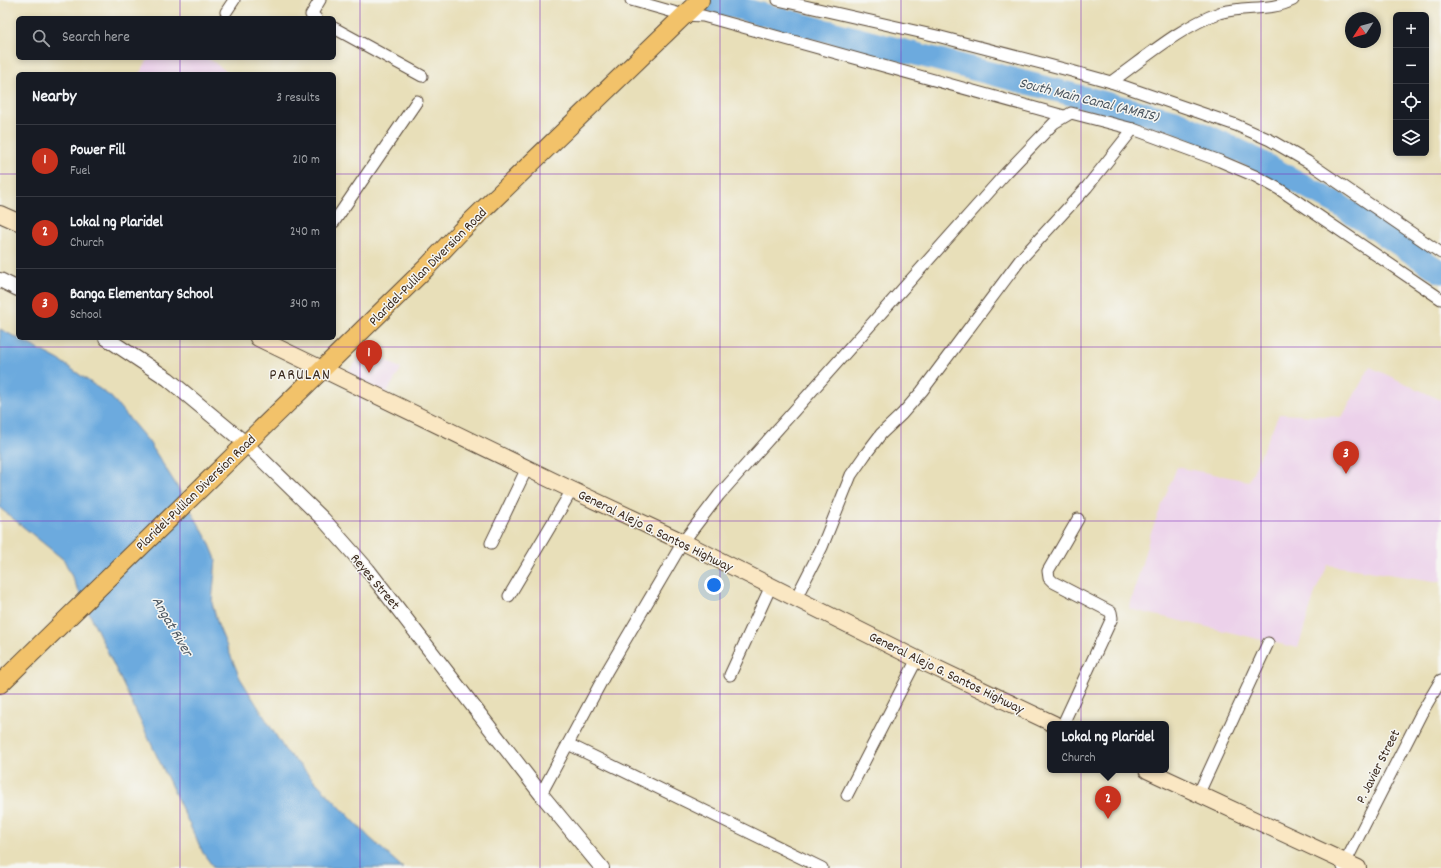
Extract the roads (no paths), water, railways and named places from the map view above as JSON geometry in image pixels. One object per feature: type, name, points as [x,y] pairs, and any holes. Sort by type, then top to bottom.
[{"type":"highway","name":"Plaridel-Pulilan Diversion Road","points":[[0,684],[245,443],[324,369],[426,268],[465,226],[691,9]]},
{"type":"main road","points":[[0,214],[16,221]]},
{"type":"main road","name":"General Alejo G. Santos Highway","points":[[262,340],[683,542],[917,659],[1048,721]]},
{"type":"main road","points":[[1153,773],[1348,866]]},
{"type":"street","points":[[226,12],[234,0]]},
{"type":"street","points":[[313,16],[311,15],[320,0]]},
{"type":"street","points":[[631,0],[691,9],[710,18],[1064,116]]},
{"type":"street","points":[[778,0],[937,36],[1111,82],[1236,125],[1270,140],[1308,162],[1441,253]]},
{"type":"street","points":[[1111,82],[1177,36],[1205,20],[1229,10],[1272,8],[1293,0]]},
{"type":"street","points":[[336,29],[422,76]]},
{"type":"street","points":[[336,219],[418,101]]},
{"type":"street","points":[[541,794],[608,672],[683,542],[719,495],[908,280],[1006,173],[1054,123],[1064,116],[1071,113],[1133,129],[1220,161],[1273,186],[1441,299]]},
{"type":"street","points":[[796,598],[822,547],[851,475],[864,455],[881,434],[902,414],[922,390],[1020,260],[1082,192],[1133,129]]},
{"type":"street","points":[[0,280],[16,288]]},
{"type":"street","name":"Reyes Street","points":[[109,340],[168,379],[245,443],[322,519],[368,570],[541,794],[602,868]]},
{"type":"street","points":[[491,543],[527,468]]},
{"type":"street","points":[[509,596],[572,490]]},
{"type":"street","points":[[1064,721],[1112,618],[1112,612],[1053,582],[1049,578],[1048,571],[1078,519]]},
{"type":"street","points":[[730,675],[771,586]]},
{"type":"street","points":[[1198,794],[1268,644]]},
{"type":"street","points":[[848,795],[917,659]]},
{"type":"street","name":"P. Javier Street","points":[[1348,866],[1421,714],[1441,680]]},
{"type":"street","points":[[568,744],[822,868]]},
{"type":"water","name":"Angat River","points":[[0,329],[16,337],[16,340],[21,340],[59,360],[111,397],[149,442],[175,483],[209,542],[216,559],[212,603],[218,625],[240,678],[285,750],[370,838],[403,868],[214,868],[203,853],[64,560],[0,508]]},
{"type":"waterway","name":"South Main Canal (AMRIS)","points":[[707,0],[1175,121],[1248,155],[1338,204],[1441,272]]},
{"type":"place","name":"Power Fill","points":[[369,373]]},
{"type":"place","name":"Banga Elementary School","points":[[1346,474]]},
{"type":"place","name":"Lokal ng Plaridel","points":[[1108,819]]},
{"type":"district","name":"PARULAN","points":[[300,373]]}]
